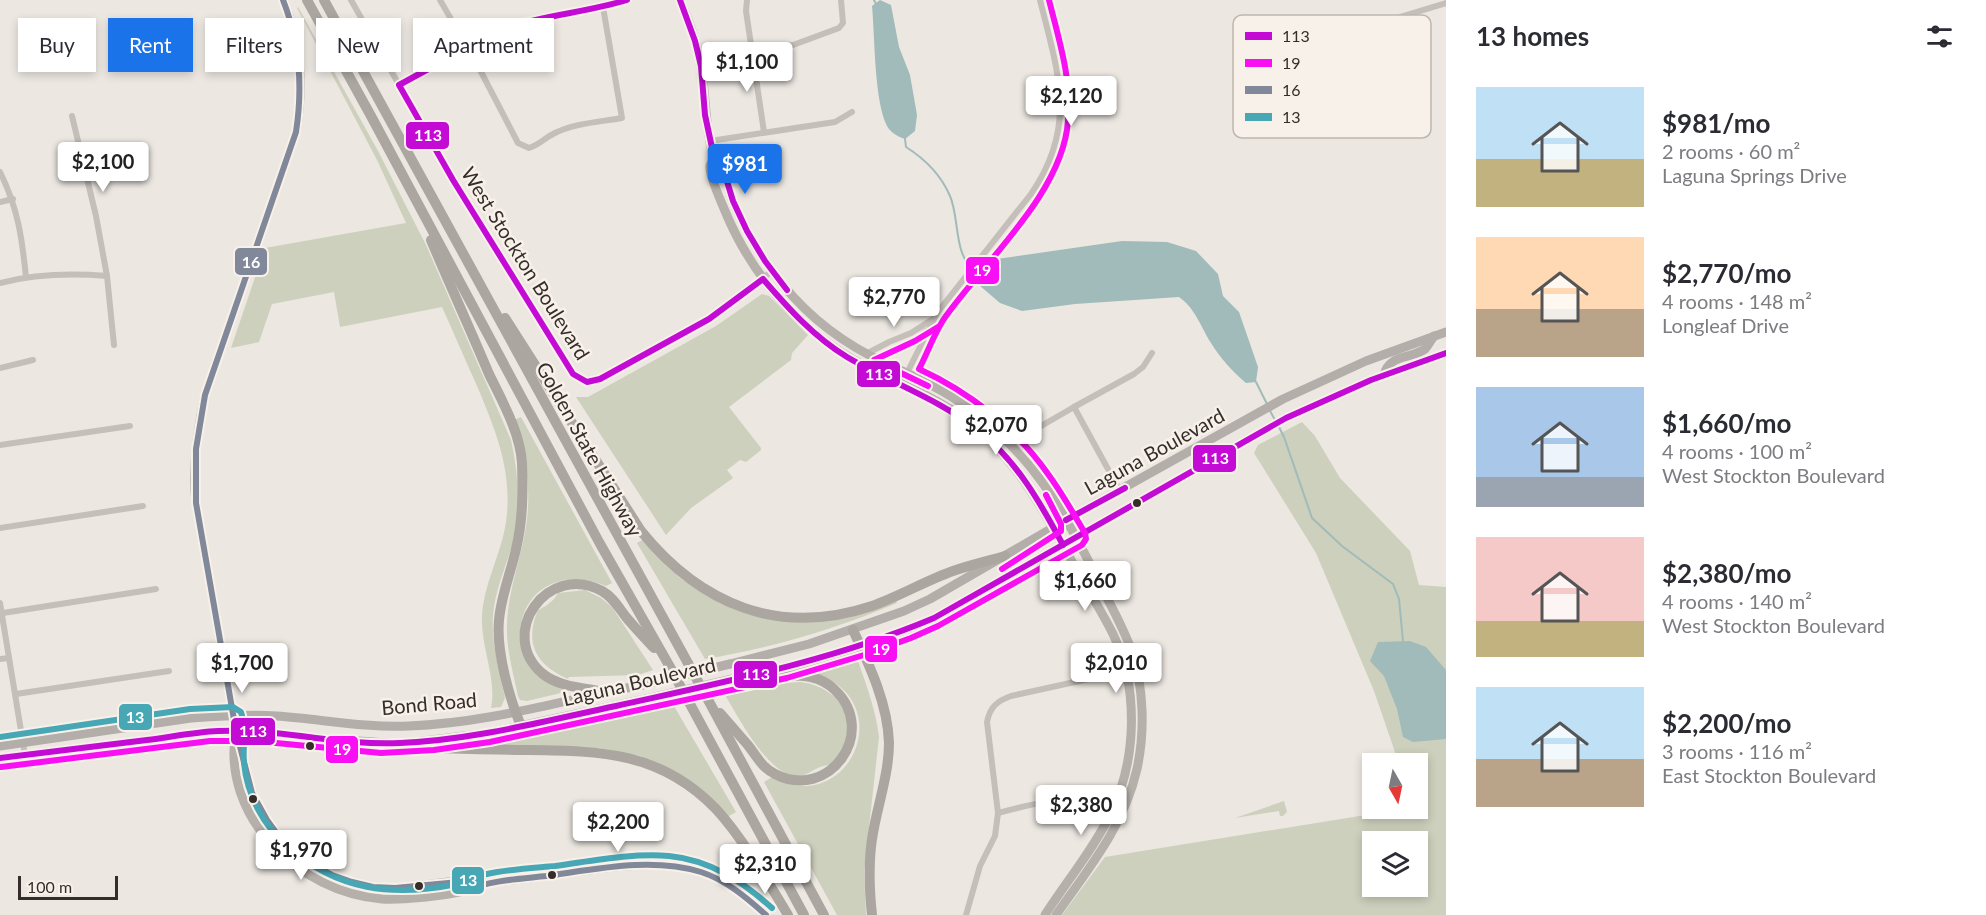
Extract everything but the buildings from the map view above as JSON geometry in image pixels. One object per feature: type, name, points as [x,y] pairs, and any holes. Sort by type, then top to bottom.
[{"type":"highway","name":"Golden State Highway","points":[[307,0],[599,542],[670,666],[804,915]]},
{"type":"highway","name":"Golden State Highway","points":[[324,0],[824,915]]},
{"type":"highway","points":[[420,206],[423,225],[506,410],[522,461],[524,489],[517,548],[499,620],[499,640],[515,712],[521,726]]},
{"type":"highway","points":[[453,238],[641,531],[660,555],[683,576],[709,593],[737,606],[766,614],[802,617],[837,614],[872,606],[952,572],[1005,556]]},
{"type":"highway","points":[[604,692],[558,683],[543,674],[532,661],[526,645],[525,628],[530,612],[540,598],[554,588],[571,584],[588,585],[603,592],[616,603],[670,666]]},
{"type":"highway","points":[[853,630],[885,714],[889,744],[870,854],[872,915]]},
{"type":"highway","points":[[706,696],[760,762],[773,774],[790,780],[808,780],[825,774],[839,763],[849,748],[852,731],[850,713],[842,697],[829,685],[813,677],[738,678]]},
{"type":"highway","points":[[381,744],[429,748],[595,752],[624,756],[654,766],[692,788],[725,819],[788,915]]},
{"type":"main road","name":"Laguna Boulevard","points":[[853,630],[930,598],[1283,399],[1366,361],[1446,332]]},
{"type":"main road","points":[[1384,375],[1388,364],[1425,348],[1434,336]]},
{"type":"main road","name":"Laguna Boulevard","points":[[521,726],[785,669],[861,647],[908,630],[934,618],[1077,538],[1286,418],[1384,375],[1446,353]]},
{"type":"main road","name":"Bond Road","points":[[0,746],[191,718],[276,716],[346,725],[406,726],[463,721],[642,685],[781,652],[853,630]]},
{"type":"main road","name":"Bond Road","points":[[0,758],[198,733],[236,731],[381,744],[433,741],[521,726]]},
{"type":"street","points":[[283,0],[298,54],[300,102],[296,132],[206,395],[198,431],[194,471],[196,503],[236,731],[242,748],[249,785],[263,815],[275,833],[292,851],[326,873],[354,884],[386,888],[462,880],[482,884]]},
{"type":"street","name":"West Stockton Boulevard","points":[[351,0],[458,188],[570,370],[578,379],[587,382],[600,380],[709,319],[772,271]]},
{"type":"street","points":[[440,0],[450,18]]},
{"type":"street","points":[[535,18],[603,7],[627,0]]},
{"type":"street","points":[[680,0],[695,41],[701,66],[714,157],[722,165],[733,201],[747,231],[772,271],[818,321],[870,356],[943,391],[964,405],[1010,444],[1038,475],[1077,538],[1129,647],[1138,683],[1142,719],[1140,749],[1132,787],[1120,820],[1056,915]]},
{"type":"street","points":[[747,0],[746,11],[764,132]]},
{"type":"street","points":[[753,51],[793,45],[839,28],[843,23],[842,0]]},
{"type":"street","points":[[907,373],[933,319],[1040,182],[1052,156],[1061,110],[1060,91],[1040,0]]},
{"type":"street","points":[[1406,15],[1446,3]]},
{"type":"street","points":[[480,72],[518,142],[530,148],[552,134],[567,129],[622,118],[603,7]]},
{"type":"street","points":[[399,85],[424,72]]},
{"type":"street","points":[[710,141],[836,122],[852,112]]},
{"type":"street","points":[[72,116],[94,207],[107,276],[114,345]]},
{"type":"street","points":[[714,157],[710,166],[721,203],[739,242],[763,279],[791,312],[835,348],[880,374],[919,391],[980,431],[1023,478],[1040,503],[1113,635],[1125,671],[1130,700],[1129,754],[1110,816],[1045,915]]},
{"type":"street","points":[[0,172],[13,199],[22,232],[26,278]]},
{"type":"street","points":[[0,202],[13,199]]},
{"type":"street","points":[[0,283],[65,274],[107,276]]},
{"type":"street","points":[[870,356],[888,342],[911,333],[933,319]]},
{"type":"street","points":[[870,356],[915,340],[929,329]]},
{"type":"street","points":[[980,431],[989,433],[1003,444],[1010,444],[1134,374],[1143,367],[1152,353]]},
{"type":"street","points":[[0,368],[33,360]]},
{"type":"street","points":[[919,391],[929,390],[952,403],[964,405]]},
{"type":"street","points":[[1074,406],[1120,491]]},
{"type":"street","points":[[954,412],[963,411],[980,423],[989,425]]},
{"type":"street","points":[[0,445],[130,426]]},
{"type":"street","points":[[0,528],[143,506]]},
{"type":"street","points":[[3,614],[156,589]]},
{"type":"street","points":[[0,603],[25,755]]},
{"type":"street","points":[[0,660],[9,658]]},
{"type":"street","points":[[16,694],[169,671]]},
{"type":"street","points":[[966,915],[980,866],[995,836],[998,813],[987,722],[995,704],[1017,694],[1125,671]]},
{"type":"street","points":[[236,731],[233,749],[242,792],[252,816],[276,851],[317,881],[335,889],[362,896],[391,899],[465,891],[482,884],[638,864],[666,864],[696,870],[716,878],[744,894],[766,915]]},
{"type":"street","points":[[998,813],[1056,801],[1078,803],[1120,820]]},
{"type":"street","points":[[276,851],[285,852],[316,875],[326,873]]},
{"type":"green space","points":[[298,7],[316,39],[316,44],[304,18]]},
{"type":"green space","points":[[331,72],[334,72],[378,151],[426,245],[511,440],[517,480],[517,519],[512,545],[497,591],[493,619],[495,653],[505,698],[501,707],[491,708],[491,675],[482,618],[485,594],[506,522],[508,504],[505,469],[491,419],[442,307],[340,327],[334,292],[272,304],[259,342],[231,348],[265,248],[406,223],[377,160]]},
{"type":"green space","points":[[762,294],[769,296],[808,335],[792,353],[791,360],[729,407],[761,450],[746,462],[740,460],[727,470],[733,478],[691,508],[666,535],[576,397],[588,397],[716,326]]},
{"type":"green space","points":[[521,417],[612,583],[606,586],[580,579],[556,582],[535,595],[527,606],[521,627],[523,651],[565,688],[565,692],[527,701],[520,700],[518,696],[507,633],[509,602],[527,522],[527,478],[514,420]]},
{"type":"green space","points":[[1302,422],[1315,436],[1340,478],[1410,551],[1419,585],[1446,587],[1446,915],[1062,915],[1105,857],[1362,816],[1362,819],[1428,819],[1428,753],[1395,753],[1374,691],[1316,553],[1254,453],[1258,445]]},
{"type":"green space","points":[[644,539],[680,578],[705,595],[736,610],[795,622],[896,600],[897,603],[803,637],[705,659],[637,543]]},
{"type":"green space","points":[[585,590],[612,607],[653,670],[638,675],[569,677],[568,679],[541,660],[533,643],[532,633],[538,610],[550,603],[558,593]]},
{"type":"green space","points":[[851,659],[858,661],[873,708],[879,737],[864,872],[866,915],[837,915],[764,782],[772,777],[799,786],[823,783],[842,770],[854,752],[859,730],[856,708],[842,688],[816,674],[817,670]]},
{"type":"green space","points":[[800,682],[820,688],[837,699],[846,716],[847,726],[844,748],[839,757],[830,765],[822,766],[800,776],[788,774],[765,756],[722,690],[736,686]]},
{"type":"green space","points":[[671,701],[736,812],[727,817],[640,756],[598,748],[479,745],[479,743]]},
{"type":"green space","points":[[1284,801],[1287,812],[1283,816],[1280,816],[1279,811],[1235,818]]},
{"type":"water","points":[[880,0],[891,5],[899,47],[910,75],[917,115],[915,131],[905,139],[888,128],[880,101],[872,6]]},
{"type":"water","points":[[1122,241],[1167,242],[1196,251],[1218,274],[1223,296],[1239,312],[1258,367],[1256,382],[1246,383],[1227,365],[1194,312],[1179,297],[1075,304],[1022,311],[1000,303],[979,285],[975,271],[997,259]]},
{"type":"water","points":[[1410,641],[1426,647],[1446,670],[1446,739],[1413,742],[1403,737],[1397,709],[1384,676],[1370,661],[1378,642]]},
{"type":"waterway","points":[[874,0],[876,4]]},
{"type":"waterway","points":[[905,139],[906,147],[932,168],[946,188],[953,205],[963,256],[975,271]]},
{"type":"waterway","points":[[1256,382],[1267,404]]},
{"type":"waterway","points":[[1269,409],[1275,420]]},
{"type":"waterway","points":[[1278,425],[1312,518],[1342,546],[1393,584],[1399,599],[1403,641]]},
{"type":"transit line","name":"16","points":[[283,0],[293,32],[298,65],[299,98],[296,132],[205,395],[196,449],[196,503],[236,731],[252,793],[267,820],[295,853],[313,865],[332,875],[373,887],[395,888],[459,882],[482,884]]},
{"type":"transit line","name":"113","points":[[627,0],[500,30],[399,85],[453,180],[573,374],[587,382],[600,379],[709,319],[763,279],[802,321],[835,349],[948,410],[993,443],[1027,484],[1063,545]]},
{"type":"transit line","name":"113","points":[[680,0],[695,41],[701,66],[705,115],[714,157],[722,165],[733,201],[747,231],[765,261],[787,290]]},
{"type":"transit line","name":"19","points":[[1,767],[210,741],[255,741],[381,753],[434,750],[490,742],[787,678],[864,655],[938,626],[1082,545],[1086,539],[1085,533],[1053,481],[1021,441],[973,400],[919,369],[946,316],[1038,199],[1063,147],[1068,121],[1068,90],[1064,60],[1049,0]]},
{"type":"transit line","name":"19","points":[[928,386],[874,360],[915,341],[938,327]]},
{"type":"transit line","name":"113","points":[[0,758],[218,731],[263,732],[377,743],[455,738],[616,706],[737,679],[817,658],[856,647],[934,618],[1286,418],[1371,380],[1446,353]]},
{"type":"transit line","name":"113","points":[[1066,520],[1125,488]]},
{"type":"transit line","name":"19","points":[[1002,569],[1061,531],[1061,524],[1046,495]]},
{"type":"transit line","name":"13","points":[[0,737],[190,709],[233,707],[241,712],[249,740]]},
{"type":"transit line","name":"13","points":[[245,731],[246,775],[253,798],[264,819],[278,838],[306,861],[346,881],[388,890],[410,890],[457,884],[504,871],[655,855],[684,858],[712,867],[749,889],[772,908]]},
{"type":"transit line","name":"16","points":[[465,891],[485,884],[515,879],[624,866],[663,865],[701,872],[719,880],[744,896],[766,915]]}]
